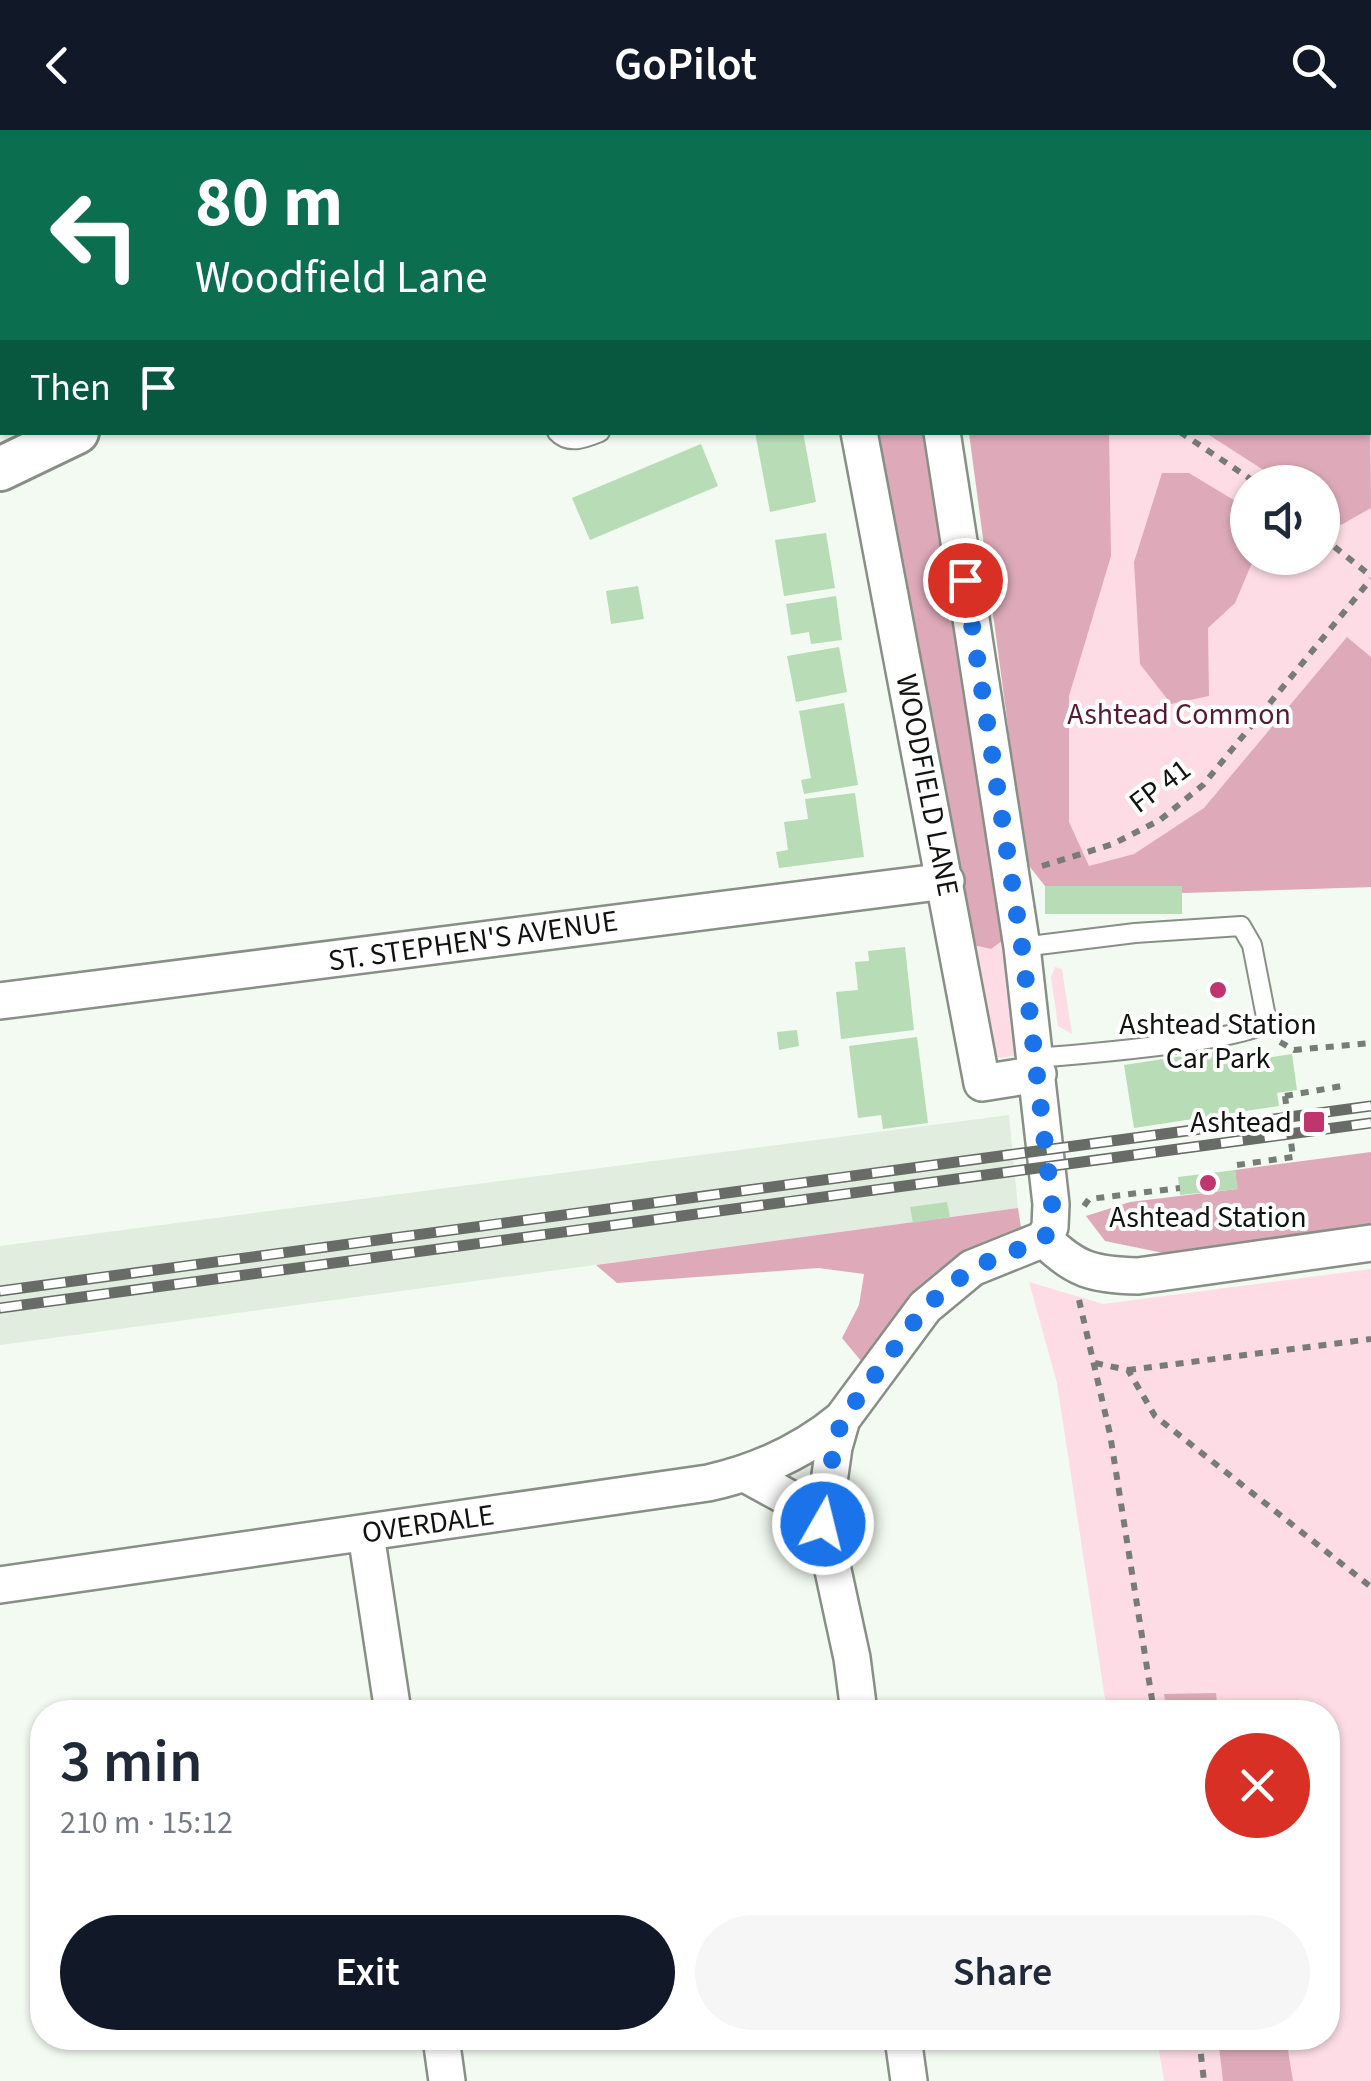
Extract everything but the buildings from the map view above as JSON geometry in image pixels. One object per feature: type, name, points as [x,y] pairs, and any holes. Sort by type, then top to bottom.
[{"type":"street","points":[[0,469],[71,435]]},
{"type":"street","name":"WOODFIELD LANE","points":[[860,435],[982,1082],[1037,1066]]},
{"type":"street","points":[[942,435],[1022,947],[1052,1204],[1047,1233],[1064,1259],[1104,1276],[1138,1276],[1371,1243]]},
{"type":"street","name":"ST. STEPHEN'S AVENUE","points":[[0,1002],[946,881]]},
{"type":"street","points":[[858,1700],[823,1524],[834,1446],[842,1420],[925,1307],[972,1268],[1047,1233]]},
{"type":"street","name":"OVERDALE","points":[[0,1584],[366,1534],[745,1474],[821,1436],[842,1420]]},
{"type":"street","points":[[745,1474],[798,1504],[823,1524]]},
{"type":"street","points":[[366,1534],[391,1700]]},
{"type":"street","points":[[443,2050],[447,2081]]},
{"type":"street","points":[[905,2050],[909,2081]]},
{"type":"lane","points":[[562,435],[569,440],[593,435]]},
{"type":"lane","points":[[1022,947],[1135,933],[1240,926],[1252,945],[1267,1022],[1258,1030],[1037,1066]]},
{"type":"path","points":[[1184,435],[1230,466]]},
{"type":"path","points":[[1340,552],[1371,577]]},
{"type":"path","name":"FP 41","points":[[1010,876],[1113,844],[1160,820],[1203,785],[1371,577]]},
{"type":"path","points":[[1258,1030],[1294,1050],[1371,1043]]},
{"type":"path","points":[[1236,1165],[1293,1157],[1285,1096],[1342,1086]]},
{"type":"path","points":[[1047,1233],[1075,1219],[1089,1199],[1180,1188]]},
{"type":"path","points":[[1082,1269],[1079,1300],[1095,1363],[1152,1700]]},
{"type":"path","points":[[1095,1363],[1128,1370],[1371,1339]]},
{"type":"path","points":[[1128,1370],[1155,1416],[1371,1587]]},
{"type":"path","points":[[1200,2050],[1204,2081]]},
{"type":"shaded area","points":[[875,435],[937,435],[1006,938],[991,949],[973,945]]},
{"type":"shaded area","points":[[969,435],[1109,435],[1111,556],[1069,696],[1069,822],[1089,866],[1134,854],[1204,808],[1347,637],[1371,657],[1371,887],[1182,893],[1182,886],[1045,886],[1026,862]]},
{"type":"shaded area","points":[[1209,435],[1370,435],[1371,508],[1341,525],[1340,465],[1256,465]]},
{"type":"shaded area","points":[[1162,473],[1189,473],[1230,498],[1230,575],[1247,575],[1235,603],[1208,628],[1209,696],[1171,704],[1140,664],[1134,562]]},
{"type":"shaded area","points":[[1009,1115],[1018,1208],[0,1345],[0,1246]]},
{"type":"shaded area","points":[[1371,1152],[1371,1231],[1168,1254],[1105,1241],[1086,1216],[1130,1202],[1237,1189],[1235,1170]]},
{"type":"shaded area","points":[[1018,1208],[1022,1234],[992,1240],[931,1278],[861,1361],[842,1338],[859,1305],[864,1274],[818,1268],[617,1283],[596,1265]]},
{"type":"shaded area","points":[[1216,1693],[1217,1700],[1165,1700],[1164,1694]]},
{"type":"shaded area","points":[[1219,2050],[1288,2050],[1293,2081],[1223,2081]]},
{"type":"green space","name":"Ashtead Common","points":[[969,435],[1371,435],[1371,887],[1182,893],[1182,886],[1045,886]]},
{"type":"green space","points":[[1006,938],[1021,1045],[1014,1056],[1000,1058],[990,1051],[973,945],[991,949]]},
{"type":"green space","points":[[1055,967],[1062,969],[1072,1034],[1058,1026],[1051,977]]},
{"type":"green space","points":[[1371,1269],[1371,2081],[1164,2081],[1159,2050],[1340,2050],[1340,1700],[1105,1700],[1057,1383],[1029,1282],[1103,1304]]},
{"type":"railway","points":[[0,1291],[1371,1106]]},
{"type":"railway","points":[[0,1308],[1371,1123]]},
{"type":"place","name":"Ashtead Station Car Park","points":[[1218,990]]},
{"type":"place","name":"Ashtead","points":[[1314,1122]]},
{"type":"place","name":"Ashtead Station","points":[[1208,1183]]},
{"type":"route","points":[[823,1524],[834,1446],[842,1420],[925,1307],[972,1268],[1032,1246],[1044,1239],[1050,1227],[1052,1204],[1022,947],[965,580]]}]
